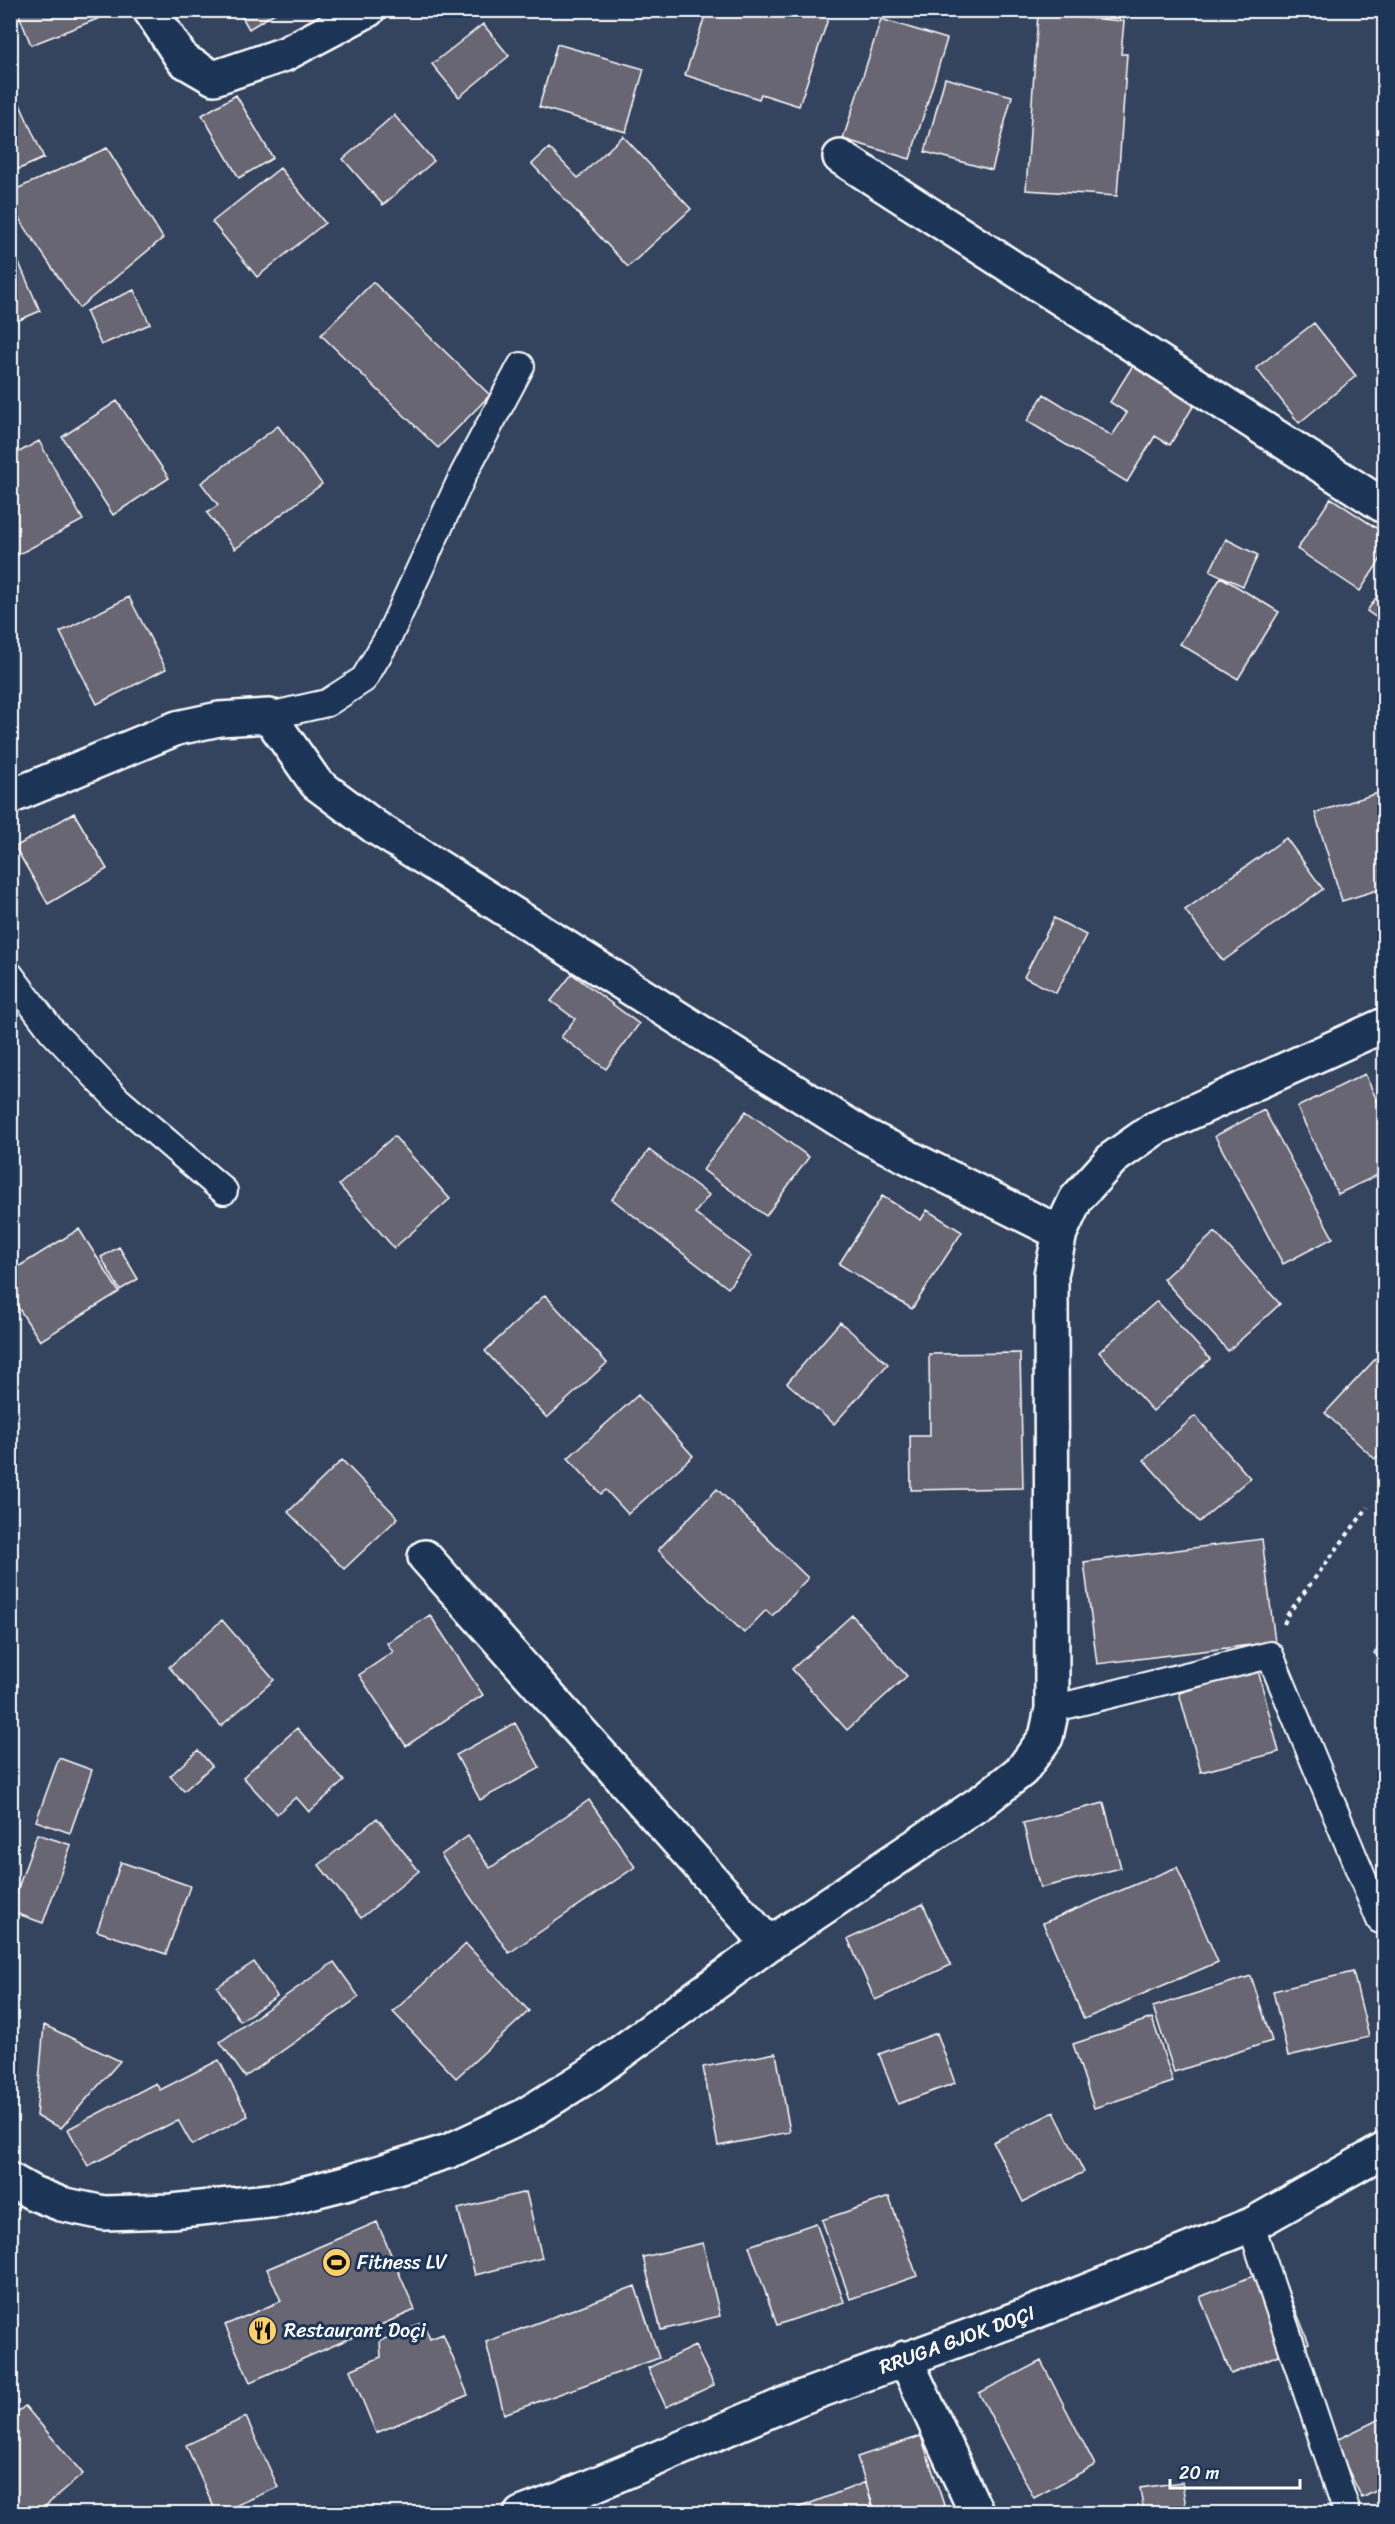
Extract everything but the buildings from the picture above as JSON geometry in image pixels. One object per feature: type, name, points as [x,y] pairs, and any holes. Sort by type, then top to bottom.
[{"type":"street","points":[[150,10],[183,60],[214,78],[285,54],[368,10]]},
{"type":"street","points":[[840,157],[1384,506]]},
{"type":"street","points":[[10,797],[177,728],[219,719],[269,716],[316,783],[375,827],[862,1134],[1060,1233]]},
{"type":"street","points":[[10,2180],[33,2193],[61,2204],[104,2213],[171,2211],[279,2200],[345,2183],[449,2151],[522,2117],[591,2074],[769,1944],[937,1833],[1023,1770],[1046,1737],[1052,1708],[1051,1275],[1060,1233],[1076,1199],[1113,1158],[1154,1129],[1384,1025]]},
{"type":"street","points":[[425,1557],[769,1944]]},
{"type":"street","name":"RRUGA GJOK DOÇI","points":[[521,2514],[564,2506],[797,2399],[1032,2313],[1251,2225],[1384,2150]]},
{"type":"street","points":[[905,2358],[977,2514]]},
{"type":"lane","points":[[269,716],[327,703],[364,680],[388,638],[464,473],[521,366]]},
{"type":"lane","points":[[10,975],[52,1031],[118,1100],[224,1191]]},
{"type":"lane","points":[[1052,1708],[1270,1655],[1380,1920]]},
{"type":"lane","points":[[1251,2225],[1345,2506]]},
{"type":"path","points":[[1270,1655],[1288,1614],[1368,1508]]},
{"type":"place","name":"Fitness LV","points":[[336,2262]]},
{"type":"place","name":"Restaurant Doçi","points":[[263,2330]]}]
